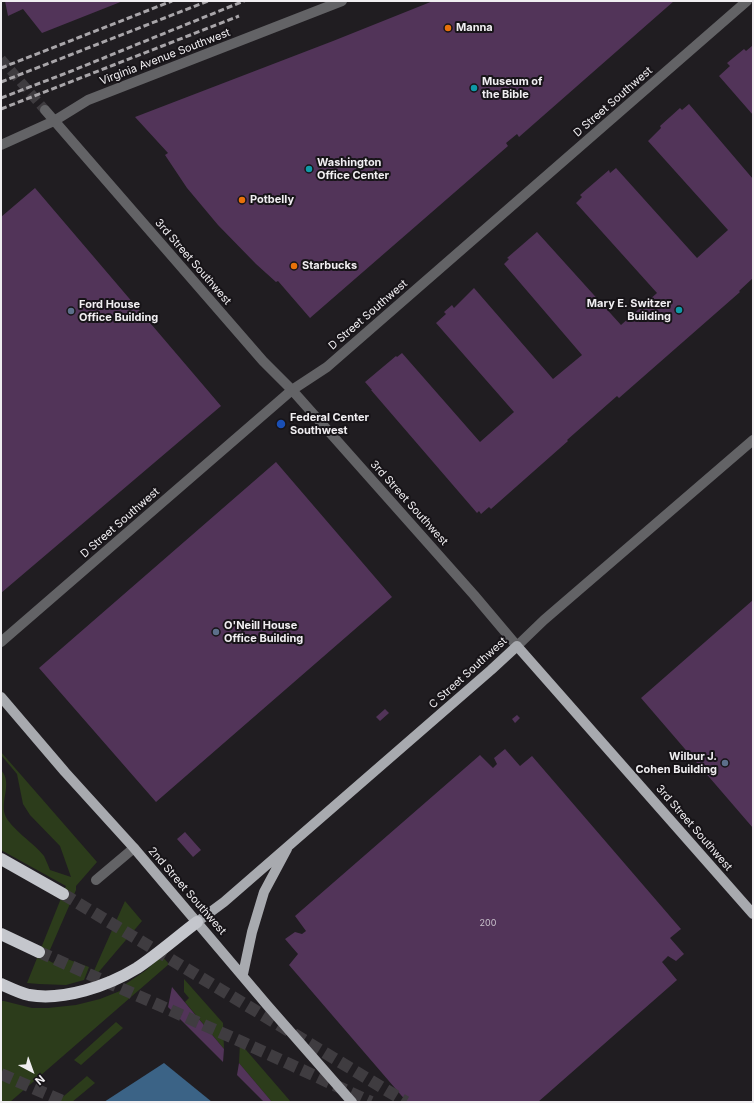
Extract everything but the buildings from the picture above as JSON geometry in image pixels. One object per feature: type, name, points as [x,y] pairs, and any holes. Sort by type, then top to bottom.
[{"type":"highway","points":[[1,859],[63,894]]},
{"type":"highway","points":[[1,984],[30,995],[46,996],[70,994],[99,986],[118,979],[136,969],[197,922]]},
{"type":"highway","points":[[1,934],[39,952]]},
{"type":"main road","name":"C Street Southwest","points":[[197,922],[224,902],[517,646]]},
{"type":"main road","name":"3rd Street Southwest","points":[[517,646],[753,914]]},
{"type":"main road","name":"2nd Street Southwest","points":[[1,697],[65,772],[134,848],[352,1102]]},
{"type":"main road","points":[[242,974],[252,932],[264,892],[290,844]]},
{"type":"street","name":"Virginia Avenue Southwest","points":[[1,145],[54,121],[88,100],[342,1]]},
{"type":"street","name":"D Street Southwest","points":[[1,642],[292,390],[327,367],[747,1]]},
{"type":"street","name":"3rd Street Southwest","points":[[45,110],[263,360],[292,390],[474,595],[517,646]]},
{"type":"street","name":"C Street Southwest","points":[[517,646],[544,620],[753,440]]},
{"type":"street","points":[[96,880],[134,848]]},
{"type":"green space","points":[[1,752],[97,862],[76,886],[76,890],[46,959],[53,963],[59,956],[89,967],[84,980],[66,985],[27,983],[66,886],[1,850],[1,770],[6,780],[4,809],[8,820],[17,831],[35,846],[44,856],[50,870],[71,877],[60,846],[30,815],[23,804],[17,774],[1,755]]},
{"type":"green space","points":[[125,901],[142,921],[97,974],[93,973]]},
{"type":"green space","points":[[162,956],[169,964],[10,1102],[1,1102],[1,1001],[32,1008],[48,1008],[76,1005],[100,999],[125,989],[124,985],[145,971]]},
{"type":"green space","points":[[184,979],[223,1023],[224,1049],[185,1002],[189,998],[184,992]]},
{"type":"green space","points":[[116,1022],[123,1028],[81,1065],[74,1060]]},
{"type":"green space","points":[[240,1043],[291,1102],[272,1102],[239,1063]]},
{"type":"green space","points":[[87,1076],[95,1083],[72,1102],[57,1102]]},
{"type":"water","points":[[164,1063],[212,1102],[104,1102]]},
{"type":"tunnel","points":[[1,59],[45,110]]},
{"type":"tunnel","points":[[63,894],[406,1102]]},
{"type":"tunnel","points":[[39,952],[240,1041],[371,1102]]},
{"type":"tunnel","points":[[1,1074],[65,1102]]},
{"type":"railway","points":[[1,68],[172,1]]},
{"type":"railway","points":[[1,82],[208,1]]},
{"type":"railway","points":[[1,98],[244,1]]},
{"type":"railway","points":[[1,109],[239,16]]},
{"type":"place","name":"Manna","points":[[448,28]]},
{"type":"place","name":"Museum of the Bible","points":[[474,88]]},
{"type":"place","name":"Washington Office Center","points":[[309,169]]},
{"type":"place","name":"Potbelly","points":[[242,200]]},
{"type":"place","name":"Starbucks","points":[[294,266]]},
{"type":"place","name":"Mary E. Switzer Building","points":[[679,310]]},
{"type":"place","name":"Ford House Office Building","points":[[71,311]]},
{"type":"place","name":"Federal Center Southwest","points":[[281,424]]},
{"type":"place","name":"O'Neill House Office Building","points":[[216,632]]},
{"type":"place","name":"Wilbur J. Cohen Building","points":[[725,763]]}]
